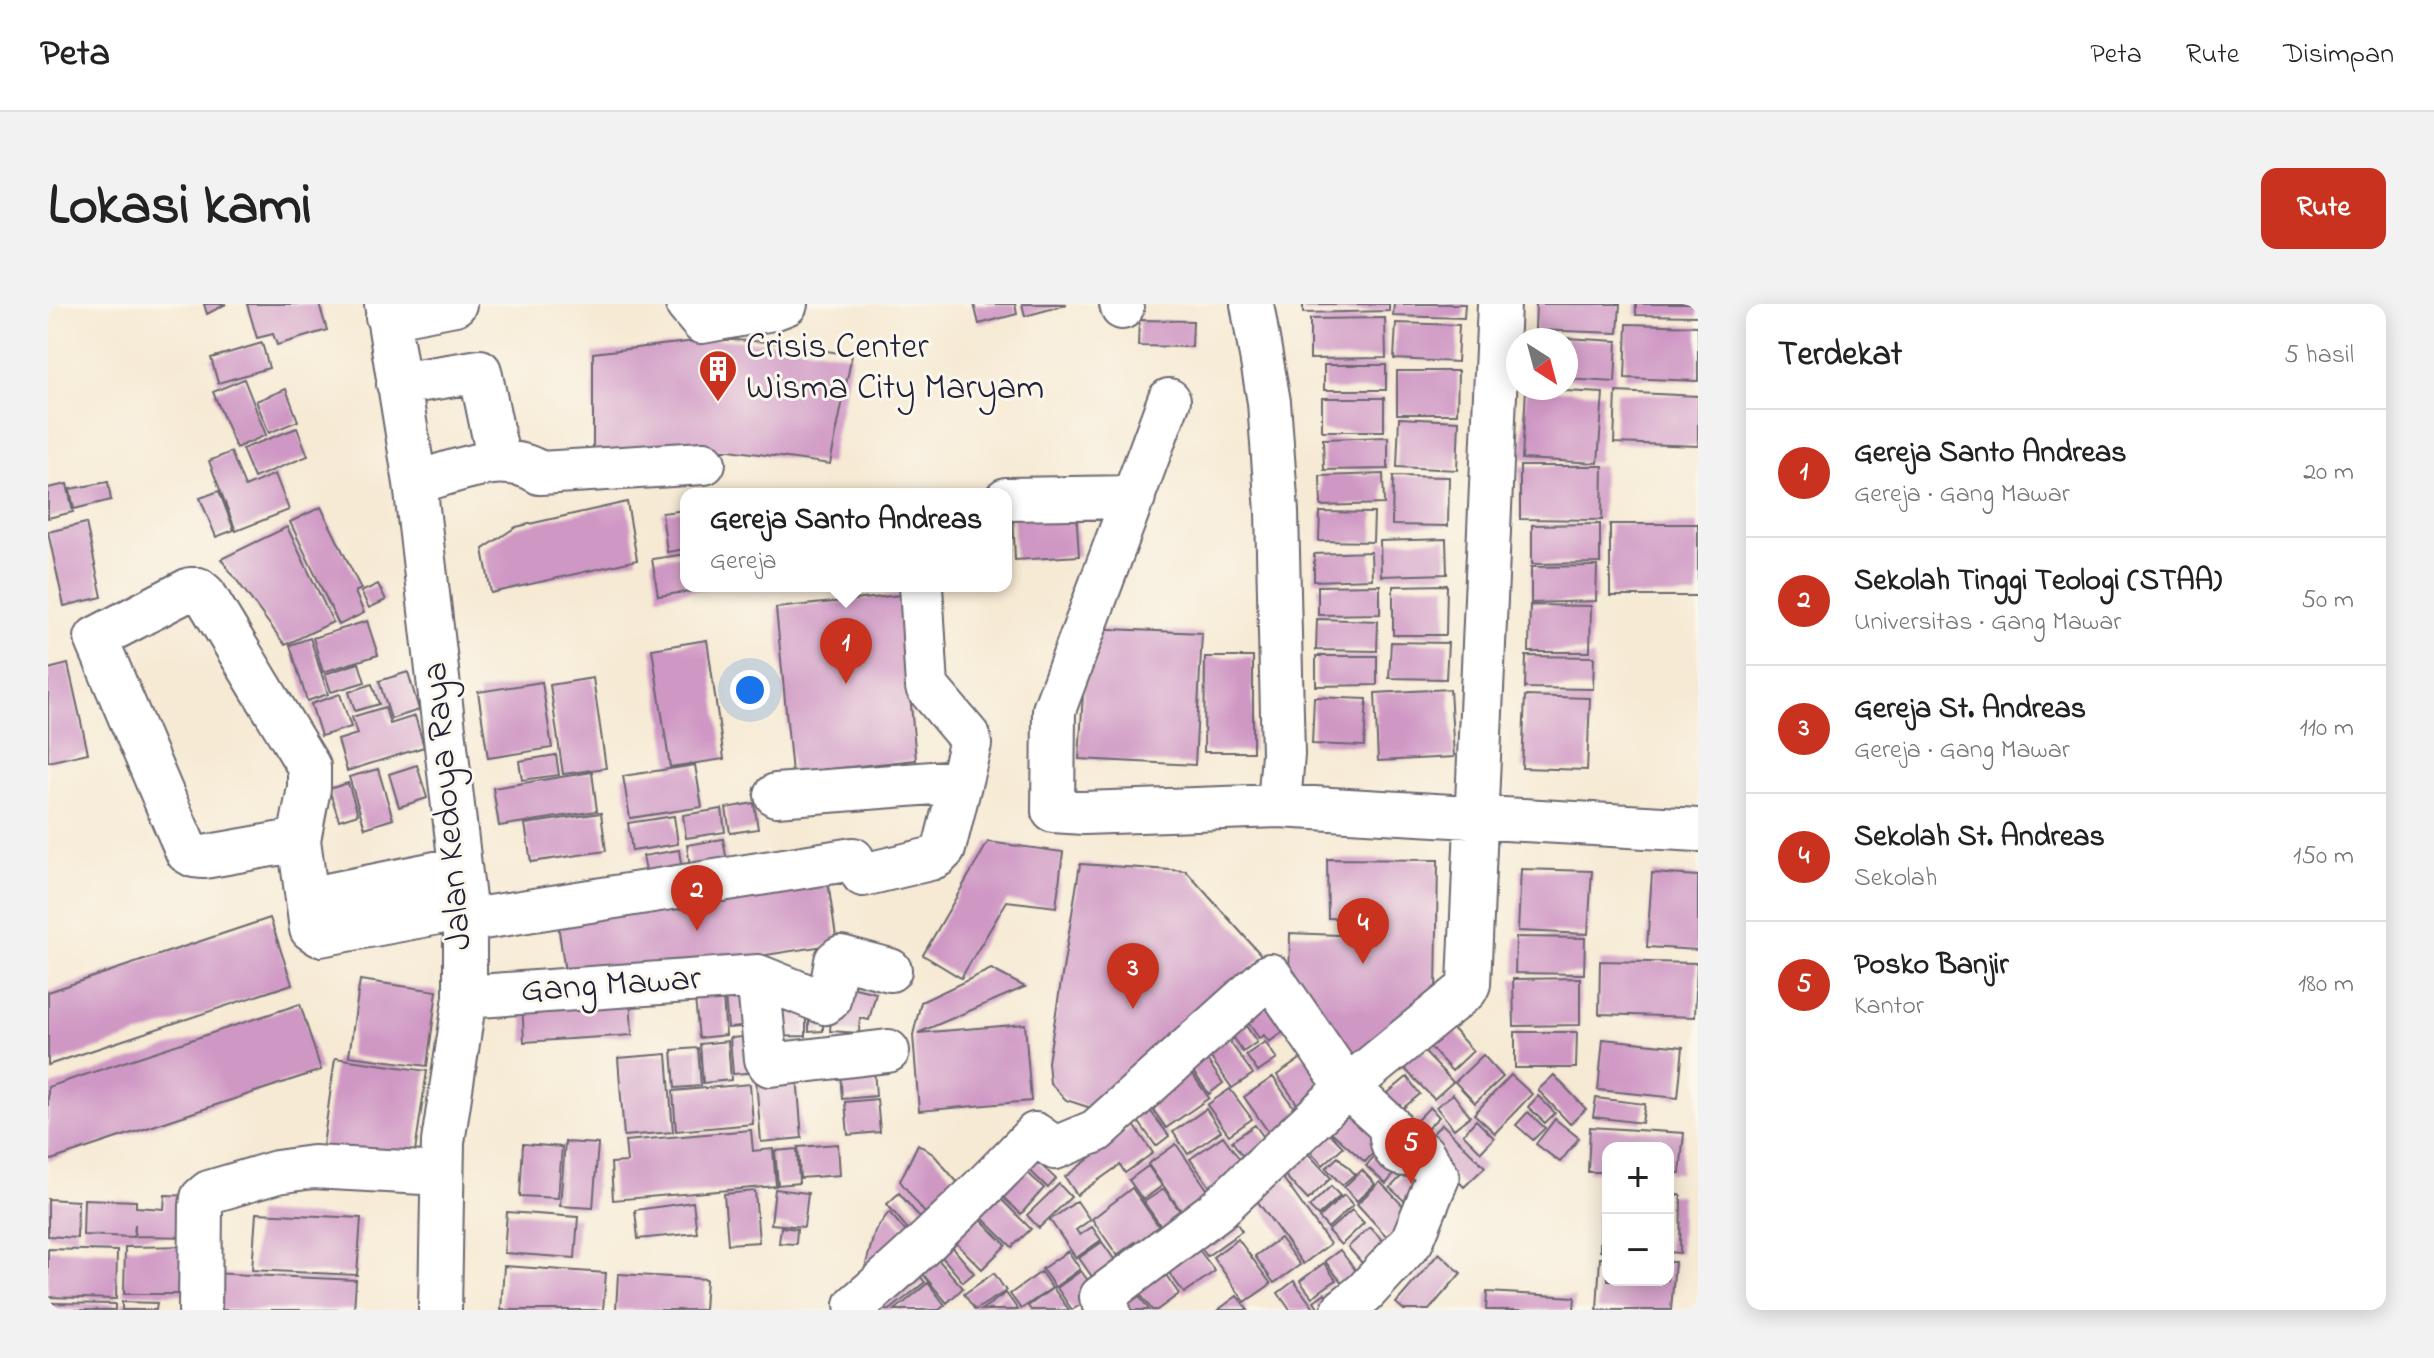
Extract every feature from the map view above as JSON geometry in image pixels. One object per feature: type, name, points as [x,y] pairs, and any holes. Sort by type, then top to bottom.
[{"type":"street","points":[[386,311],[455,304]]},
{"type":"street","points":[[687,304],[702,322],[786,304]]},
{"type":"street","points":[[1252,304],[1269,402],[1277,512],[1283,754],[1279,806]]},
{"type":"street","points":[[1097,1306],[1217,1210],[1347,1087],[1466,990],[1469,984],[1499,304]]},
{"type":"street","name":"Jalan Kedoya Raya","points":[[386,311],[415,483],[463,899],[465,997],[443,1142],[440,1310]]},
{"type":"street","points":[[398,384],[480,371],[499,462]]},
{"type":"street","points":[[1169,400],[1054,710],[1053,811],[1084,813],[1279,806],[1698,830]]},
{"type":"street","points":[[415,483],[460,469],[499,462],[527,464],[540,473],[704,463]]},
{"type":"street","points":[[1012,499],[1134,497]]},
{"type":"street","points":[[299,840],[204,857],[187,852],[96,638],[190,589],[198,589],[205,595],[309,767],[309,788],[299,840],[311,929],[320,935],[463,899],[858,867],[937,856],[944,849],[970,744],[969,737],[927,687],[921,592]]},
{"type":"street","points":[[776,795],[959,781]]},
{"type":"street","name":"Gang Mawar","points":[[465,997],[758,976],[825,1003],[829,1000],[838,958],[890,970]]},
{"type":"street","points":[[859,1310],[856,1305],[971,1200],[1035,1134],[1055,1148],[1096,1131],[1270,975],[1347,1087],[1390,1126],[1390,1141],[1401,1155],[1423,1154],[1438,1177],[1412,1241],[1365,1292],[1343,1310]]},
{"type":"street","points":[[758,976],[766,1059],[770,1065],[888,1051]]},
{"type":"street","points":[[200,1310],[201,1206],[202,1198],[209,1192],[277,1172],[313,1167],[442,1174]]},
{"type":"building","points":[[204,304],[226,304],[207,314]]},
{"type":"building","points":[[247,304],[319,304],[327,330],[277,345],[273,334],[257,338]]},
{"type":"building","points":[[974,304],[1015,304],[1017,314],[979,324]]},
{"type":"building","points":[[1022,304],[1066,304],[1066,305],[1025,316]]},
{"type":"building","points":[[1303,304],[1389,304],[1389,311],[1303,313]]},
{"type":"building","points":[[1394,304],[1465,304],[1464,318],[1393,316]]},
{"type":"building","points":[[1536,304],[1620,304],[1618,333],[1578,332],[1578,328],[1535,328]]},
{"type":"building","points":[[1636,304],[1698,304],[1698,316],[1636,315]]},
{"type":"building","points":[[1385,318],[1386,358],[1310,359],[1310,319]]},
{"type":"building","points":[[1139,320],[1193,321],[1192,347],[1138,346]]},
{"type":"building","points":[[1396,323],[1459,325],[1457,362],[1394,359]]},
{"type":"building","points":[[1627,324],[1698,326],[1698,381],[1625,378]]},
{"type":"building","name":"Crisis Center Wisma City Maryam","points":[[713,339],[770,342],[852,355],[830,464],[730,450],[677,450],[593,459],[593,353]]},
{"type":"building","points":[[1578,339],[1617,341],[1615,382],[1578,380]]},
{"type":"building","points":[[262,343],[269,368],[218,383],[211,358]]},
{"type":"building","points":[[1324,365],[1386,365],[1386,390],[1324,390]]},
{"type":"building","points":[[1397,371],[1458,371],[1457,414],[1397,414]]},
{"type":"building","points":[[244,379],[266,435],[236,448],[213,392]]},
{"type":"building","points":[[286,389],[298,421],[269,433],[256,401]]},
{"type":"building","points":[[1578,392],[1603,393],[1598,463],[1522,459],[1525,400],[1578,400]]},
{"type":"building","points":[[1616,392],[1698,396],[1698,446],[1614,443]]},
{"type":"building","points":[[1322,398],[1384,398],[1384,431],[1322,431]]},
{"type":"building","points":[[1399,418],[1459,421],[1457,470],[1397,467]]},
{"type":"building","points":[[297,428],[308,456],[254,478],[242,449]]},
{"type":"building","points":[[1388,437],[1388,469],[1324,470],[1323,439]]},
{"type":"building","points":[[231,452],[245,487],[275,474],[289,510],[236,531],[209,461]]},
{"type":"building","points":[[1520,466],[1603,466],[1602,520],[1520,519]]},
{"type":"building","points":[[1383,474],[1384,504],[1321,506],[1320,476]]},
{"type":"building","points":[[1393,476],[1449,477],[1448,526],[1392,525]]},
{"type":"building","points":[[108,482],[111,500],[74,509],[70,489]]},
{"type":"building","points":[[67,484],[73,512],[48,518],[48,488]]},
{"type":"building","points":[[219,491],[234,530],[216,537],[200,498]]},
{"type":"building","points":[[627,502],[637,560],[491,593],[483,549],[516,527]]},
{"type":"building","points":[[321,507],[361,589],[355,592],[364,613],[339,625],[290,522]]},
{"type":"building","points":[[1076,509],[1079,556],[1015,560],[1013,513]]},
{"type":"building","points":[[680,511],[680,550],[667,552],[662,513]]},
{"type":"building","points":[[1320,512],[1374,513],[1373,542],[1319,541]]},
{"type":"building","points":[[86,523],[102,597],[64,606],[48,532]]},
{"type":"building","points":[[1600,524],[1600,563],[1532,564],[1532,525]]},
{"type":"building","points":[[1610,524],[1698,524],[1698,596],[1610,596]]},
{"type":"building","points":[[287,527],[333,622],[285,645],[221,559]]},
{"type":"building","points":[[1446,539],[1447,574],[1381,576],[1380,541]]},
{"type":"building","points":[[1371,552],[1372,579],[1314,581],[1314,554]]},
{"type":"building","points":[[680,555],[680,592],[685,592],[658,596],[652,559]]},
{"type":"building","points":[[1597,566],[1596,601],[1531,603],[1531,567]]},
{"type":"building","points":[[378,584],[386,600],[369,608],[361,592]]},
{"type":"building","points":[[1380,585],[1380,614],[1318,615],[1318,586]]},
{"type":"building","points":[[1447,585],[1446,635],[1393,635],[1393,586]]},
{"type":"building","points":[[901,595],[916,760],[792,773],[776,608]]},
{"type":"building","points":[[1530,605],[1591,606],[1590,652],[1529,652]]},
{"type":"building","points":[[1317,619],[1378,621],[1377,651],[1316,650]]},
{"type":"building","points":[[367,621],[378,655],[323,672],[313,638]]},
{"type":"building","points":[[1087,628],[1202,633],[1195,765],[1079,759]]},
{"type":"building","points":[[310,638],[328,694],[307,701],[290,645]]},
{"type":"building","points":[[707,640],[724,759],[670,767],[652,649]]},
{"type":"building","points":[[1391,642],[1448,643],[1446,679],[1389,678]]},
{"type":"building","points":[[1316,656],[1377,656],[1377,685],[1316,686]]},
{"type":"building","points":[[1526,656],[1594,657],[1593,689],[1525,688]]},
{"type":"building","points":[[1205,657],[1253,657],[1253,752],[1204,752]]},
{"type":"building","points":[[359,663],[365,682],[331,692],[325,674]]},
{"type":"building","points":[[68,664],[88,753],[48,762],[48,669]]},
{"type":"building","points":[[408,672],[419,710],[391,719],[379,681]]},
{"type":"building","points":[[593,678],[606,768],[563,774],[550,685]]},
{"type":"building","points":[[542,682],[552,748],[488,758],[478,692]]},
{"type":"building","points":[[372,684],[379,704],[355,711],[349,692]]},
{"type":"building","points":[[1450,689],[1454,757],[1378,761],[1375,693]]},
{"type":"building","points":[[340,694],[351,727],[321,736],[311,704]]},
{"type":"building","points":[[1525,696],[1590,698],[1587,770],[1522,768]]},
{"type":"building","points":[[1314,697],[1367,699],[1364,746],[1312,744]]},
{"type":"building","points":[[385,707],[390,724],[415,716],[424,747],[347,771],[338,740],[357,734],[352,717]]},
{"type":"building","points":[[556,755],[559,775],[522,780],[519,761]]},
{"type":"building","points":[[417,765],[427,798],[399,807],[389,774]]},
{"type":"building","points":[[695,765],[702,807],[630,818],[623,776]]},
{"type":"building","points":[[378,769],[393,819],[365,828],[349,777]]},
{"type":"building","points":[[592,772],[597,811],[499,826],[493,788]]},
{"type":"building","points":[[348,783],[358,814],[339,820],[329,789]]},
{"type":"building","points":[[754,803],[758,829],[730,833],[726,808]]},
{"type":"building","points":[[722,809],[725,832],[686,838],[683,815]]},
{"type":"building","points":[[601,813],[606,851],[531,862],[525,824]]},
{"type":"building","points":[[674,816],[678,844],[632,851],[628,823]]},
{"type":"building","points":[[723,839],[727,862],[690,867],[687,845]]},
{"type":"building","points":[[988,842],[1063,852],[1056,907],[1007,901],[961,978],[923,955]]},
{"type":"building","points":[[679,850],[682,871],[647,876],[643,856]]},
{"type":"building","points":[[1327,859],[1438,860],[1436,994],[1346,1063],[1289,991],[1290,933],[1362,936],[1362,919],[1328,918]]},
{"type":"building","points":[[1080,864],[1186,871],[1263,957],[1094,1109],[1066,1100],[1050,1083],[1048,1062]]},
{"type":"building","points":[[1521,869],[1592,871],[1588,934],[1518,931]]},
{"type":"building","points":[[1652,873],[1698,876],[1698,950],[1647,947]]},
{"type":"building","points":[[827,875],[837,944],[567,986],[557,917]]},
{"type":"building","points":[[270,918],[292,984],[48,1065],[48,992]]},
{"type":"building","points":[[1516,937],[1585,938],[1584,974],[1515,973]]},
{"type":"building","points":[[1600,961],[1697,963],[1695,1017],[1599,1014]]},
{"type":"building","points":[[991,969],[1025,987],[918,1033],[1025,1024],[1031,1101],[919,1111],[913,1035],[921,1002]]},
{"type":"building","points":[[1580,978],[1580,1025],[1514,1026],[1513,979]]},
{"type":"building","points":[[360,980],[437,991],[427,1066],[349,1056]]},
{"type":"building","points":[[834,983],[876,993],[869,1020],[860,1018],[859,1033],[830,1031]]},
{"type":"building","points":[[752,984],[755,1026],[728,1028],[724,986]]},
{"type":"building","points":[[722,986],[726,1035],[699,1038],[694,989]]},
{"type":"building","points":[[1274,986],[1298,1021],[1269,1042],[1264,1035],[1259,1038],[1239,1010]]},
{"type":"building","points":[[630,992],[632,1035],[524,1042],[522,999]]},
{"type":"building","points":[[300,1004],[321,1070],[48,1161],[48,1087]]},
{"type":"building","points":[[806,1004],[806,1036],[769,1037],[769,1005]]},
{"type":"building","points":[[809,1008],[823,1008],[823,1031],[809,1032]]},
{"type":"building","points":[[1438,1013],[1473,1051],[1452,1071],[1417,1033]]},
{"type":"building","points":[[1240,1017],[1257,1042],[1243,1052],[1225,1027]]},
{"type":"building","points":[[1222,1031],[1253,1074],[1232,1088],[1202,1045]]},
{"type":"building","points":[[1515,1032],[1577,1032],[1576,1068],[1515,1068]]},
{"type":"building","points":[[758,1036],[761,1072],[733,1074],[730,1038]]},
{"type":"building","points":[[1603,1039],[1683,1047],[1678,1098],[1598,1090]]},
{"type":"building","points":[[728,1041],[731,1080],[703,1083],[700,1044]]},
{"type":"building","points":[[1414,1041],[1453,1082],[1434,1099],[1395,1059]]},
{"type":"building","points":[[1265,1042],[1277,1059],[1258,1072],[1246,1055]]},
{"type":"building","points":[[698,1048],[701,1086],[675,1088],[672,1050]]},
{"type":"building","points":[[1312,1051],[1340,1091],[1305,1115],[1277,1075]]},
{"type":"building","points":[[667,1054],[673,1132],[624,1136],[618,1058]]},
{"type":"building","points":[[873,1054],[876,1096],[842,1099],[839,1057]]},
{"type":"building","points":[[1483,1055],[1503,1077],[1475,1103],[1455,1082]]},
{"type":"building","points":[[1205,1057],[1223,1083],[1209,1094],[1190,1067]]},
{"type":"building","points":[[335,1058],[427,1071],[413,1165],[322,1153]]},
{"type":"building","points":[[1190,1071],[1209,1098],[1166,1128],[1147,1101]]},
{"type":"building","points":[[1511,1075],[1532,1094],[1495,1133],[1474,1114]]},
{"type":"building","points":[[1554,1075],[1586,1109],[1570,1124],[1538,1090]]},
{"type":"building","points":[[797,1076],[802,1138],[761,1142],[756,1079]]},
{"type":"building","points":[[1273,1077],[1300,1117],[1272,1137],[1244,1097]]},
{"type":"building","points":[[1407,1077],[1420,1094],[1390,1119],[1377,1102]]},
{"type":"building","points":[[750,1084],[753,1124],[676,1131],[673,1091]]},
{"type":"building","points":[[1230,1089],[1252,1119],[1229,1135],[1207,1105]]},
{"type":"building","points":[[1453,1094],[1470,1116],[1454,1129],[1436,1107]]},
{"type":"building","points":[[1538,1096],[1555,1113],[1545,1123],[1528,1107]]},
{"type":"building","points":[[1596,1098],[1645,1104],[1642,1123],[1593,1117]]},
{"type":"building","points":[[877,1099],[880,1132],[848,1135],[845,1102]]},
{"type":"building","points":[[1146,1105],[1169,1136],[1156,1146],[1133,1114]]},
{"type":"building","points":[[1352,1105],[1388,1137],[1365,1162],[1329,1130]]},
{"type":"building","points":[[1430,1107],[1439,1117],[1408,1147],[1399,1138]]},
{"type":"building","points":[[1206,1109],[1221,1131],[1188,1154],[1173,1132]]},
{"type":"building","points":[[1528,1112],[1545,1128],[1533,1140],[1516,1125]]},
{"type":"building","points":[[1555,1119],[1579,1138],[1560,1162],[1536,1144]]},
{"type":"building","points":[[1476,1120],[1494,1138],[1481,1152],[1463,1134]]},
{"type":"building","points":[[1442,1124],[1485,1167],[1464,1187],[1422,1144]]},
{"type":"building","points":[[1134,1125],[1153,1153],[1125,1173],[1120,1165],[1077,1195],[1065,1177]]},
{"type":"building","points":[[1255,1125],[1273,1150],[1250,1167],[1232,1141]]},
{"type":"building","points":[[1322,1125],[1343,1147],[1323,1165],[1303,1144]]},
{"type":"building","points":[[1590,1127],[1684,1133],[1680,1173],[1674,1173],[1674,1142],[1602,1142],[1602,1172],[1588,1172]]},
{"type":"building","points":[[751,1130],[753,1151],[773,1149],[776,1186],[613,1200],[611,1163],[627,1162],[625,1141]]},
{"type":"building","points":[[1223,1136],[1249,1172],[1216,1195],[1190,1159]]},
{"type":"building","points":[[565,1142],[598,1144],[593,1208],[560,1206]]},
{"type":"building","points":[[523,1144],[562,1147],[558,1198],[520,1196]]},
{"type":"building","points":[[838,1144],[840,1175],[800,1178],[798,1147]]},
{"type":"building","points":[[918,1144],[934,1155],[970,1197],[935,1226],[900,1181]]},
{"type":"building","points":[[1176,1144],[1218,1205],[1191,1225],[1148,1164]]},
{"type":"building","points":[[1299,1144],[1331,1178],[1308,1200],[1275,1165]]},
{"type":"building","points":[[1383,1146],[1403,1163],[1386,1184],[1366,1166]]},
{"type":"building","points":[[797,1149],[799,1183],[778,1185],[775,1151]]},
{"type":"building","points":[[1024,1149],[1056,1179],[1048,1188],[1017,1158]]},
{"type":"building","points":[[1338,1157],[1355,1174],[1342,1185],[1326,1168]]},
{"type":"building","points":[[1014,1160],[1044,1188],[1021,1214],[990,1185]]},
{"type":"building","points":[[1414,1163],[1432,1180],[1409,1205],[1390,1188]]},
{"type":"building","points":[[1148,1166],[1162,1186],[1143,1200],[1129,1180]]},
{"type":"building","points":[[1362,1170],[1375,1184],[1357,1201],[1344,1187]]},
{"type":"building","points":[[1278,1171],[1330,1244],[1303,1264],[1250,1191]]},
{"type":"building","points":[[1380,1182],[1413,1216],[1389,1239],[1357,1204]]},
{"type":"building","points":[[1059,1184],[1071,1197],[1039,1228],[1027,1215]]},
{"type":"building","points":[[1331,1186],[1340,1196],[1318,1216],[1309,1207]]},
{"type":"building","points":[[990,1188],[1031,1229],[1012,1247],[971,1207]]},
{"type":"building","points":[[1132,1188],[1162,1231],[1138,1247],[1135,1242],[1117,1255],[1092,1219]]},
{"type":"building","points":[[775,1189],[808,1193],[804,1227],[771,1224]]},
{"type":"building","points":[[1164,1189],[1190,1225],[1170,1239],[1144,1202]]},
{"type":"building","points":[[755,1191],[759,1242],[728,1244],[724,1194]]},
{"type":"building","points":[[899,1193],[933,1233],[920,1244],[887,1204]]},
{"type":"building","points":[[1601,1194],[1602,1194],[1602,1251]]},
{"type":"building","points":[[165,1195],[194,1196],[192,1237],[135,1236],[135,1224],[134,1237],[83,1235],[84,1199],[136,1201],[136,1207],[164,1209]]},
{"type":"building","points":[[1344,1195],[1353,1205],[1328,1228],[1319,1218]]},
{"type":"building","points":[[1674,1195],[1681,1195],[1680,1253],[1674,1252]]},
{"type":"building","points":[[48,1199],[78,1201],[77,1238],[48,1236]]},
{"type":"building","points":[[1077,1201],[1090,1220],[1076,1230],[1080,1235],[1092,1227],[1101,1240],[1076,1258],[1050,1220]]},
{"type":"building","points":[[693,1202],[697,1233],[638,1239],[635,1210]]},
{"type":"building","points":[[1227,1210],[1242,1231],[1207,1256],[1192,1236]]},
{"type":"building","points":[[1352,1210],[1364,1223],[1341,1245],[1328,1231]]},
{"type":"building","points":[[972,1211],[1006,1245],[982,1269],[948,1235]]},
{"type":"building","points":[[507,1212],[578,1217],[575,1258],[504,1253]]},
{"type":"building","points":[[889,1212],[918,1246],[857,1297],[875,1231]]},
{"type":"building","points":[[256,1213],[361,1218],[357,1275],[252,1270]]},
{"type":"building","points":[[781,1227],[797,1229],[796,1244],[779,1243]]},
{"type":"building","points":[[1370,1227],[1384,1242],[1362,1263],[1348,1247]]},
{"type":"building","points":[[943,1236],[974,1273],[963,1282],[932,1245]]},
{"type":"building","points":[[1280,1238],[1300,1265],[1274,1283],[1255,1256]]},
{"type":"building","points":[[1238,1239],[1271,1284],[1245,1302],[1213,1257]]},
{"type":"building","points":[[1102,1242],[1125,1275],[1102,1291],[1079,1258]]},
{"type":"building","points":[[1193,1242],[1215,1271],[1184,1293],[1163,1264]]},
{"type":"building","points":[[196,1246],[196,1294],[124,1294],[125,1247]]},
{"type":"building","points":[[928,1248],[963,1288],[947,1303],[912,1261]]},
{"type":"building","points":[[48,1249],[117,1251],[116,1299],[48,1297]]},
{"type":"building","points":[[1340,1250],[1366,1284],[1339,1304],[1330,1292],[1342,1283],[1325,1261]]},
{"type":"building","points":[[1068,1251],[1080,1269],[1055,1287],[1042,1269]]},
{"type":"building","points":[[1439,1253],[1461,1273],[1429,1310],[1404,1310],[1396,1303]]},
{"type":"building","points":[[1600,1258],[1602,1286],[1673,1286],[1671,1310],[1597,1310]]},
{"type":"building","points":[[1324,1263],[1336,1280],[1312,1297],[1300,1281]]},
{"type":"building","points":[[911,1265],[925,1282],[890,1310],[879,1310]]},
{"type":"building","points":[[1159,1265],[1179,1294],[1157,1310],[1152,1310],[1133,1284]]},
{"type":"building","points":[[504,1266],[606,1273],[603,1310],[501,1310]]},
{"type":"building","points":[[1081,1271],[1098,1294],[1072,1310],[1057,1288]]},
{"type":"building","points":[[1041,1272],[1052,1288],[1021,1309],[1010,1294]]},
{"type":"building","points":[[210,1273],[356,1280],[354,1310],[208,1310]]},
{"type":"building","points":[[994,1273],[1006,1291],[975,1310],[964,1294]]},
{"type":"building","points":[[618,1274],[706,1279],[704,1310],[616,1310]]},
{"type":"building","points":[[1294,1281],[1315,1310],[1290,1310],[1278,1293]]},
{"type":"building","points":[[928,1283],[945,1305],[939,1310],[895,1310]]},
{"type":"building","points":[[1132,1286],[1149,1310],[1114,1310]]},
{"type":"building","points":[[1053,1288],[1069,1310],[1031,1310],[1028,1306]]},
{"type":"building","points":[[1487,1292],[1575,1297],[1574,1310],[1486,1310]]},
{"type":"building","points":[[1006,1293],[1018,1310],[981,1310]]},
{"type":"building","points":[[1325,1293],[1336,1308],[1333,1310],[1320,1310],[1314,1301]]},
{"type":"building","points":[[1237,1296],[1248,1310],[1218,1310]]},
{"type":"building","points":[[122,1302],[157,1303],[156,1310],[122,1310]]},
{"type":"building","points":[[48,1303],[115,1304],[115,1310],[48,1310]]},
{"type":"place","name":"Crisis Center Wisma City Maryam","points":[[718,403]]},
{"type":"place","name":"Gereja Santo Andreas","points":[[846,684]]},
{"type":"place","name":"Sekolah Tinggi Teologi (STAA)","points":[[697,931]]},
{"type":"place","name":"Sekolah St. Andreas","points":[[1363,964]]},
{"type":"place","name":"Gereja St. Andreas","points":[[1133,1009]]},
{"type":"place","name":"Posko Banjir","points":[[1411,1184]]}]
